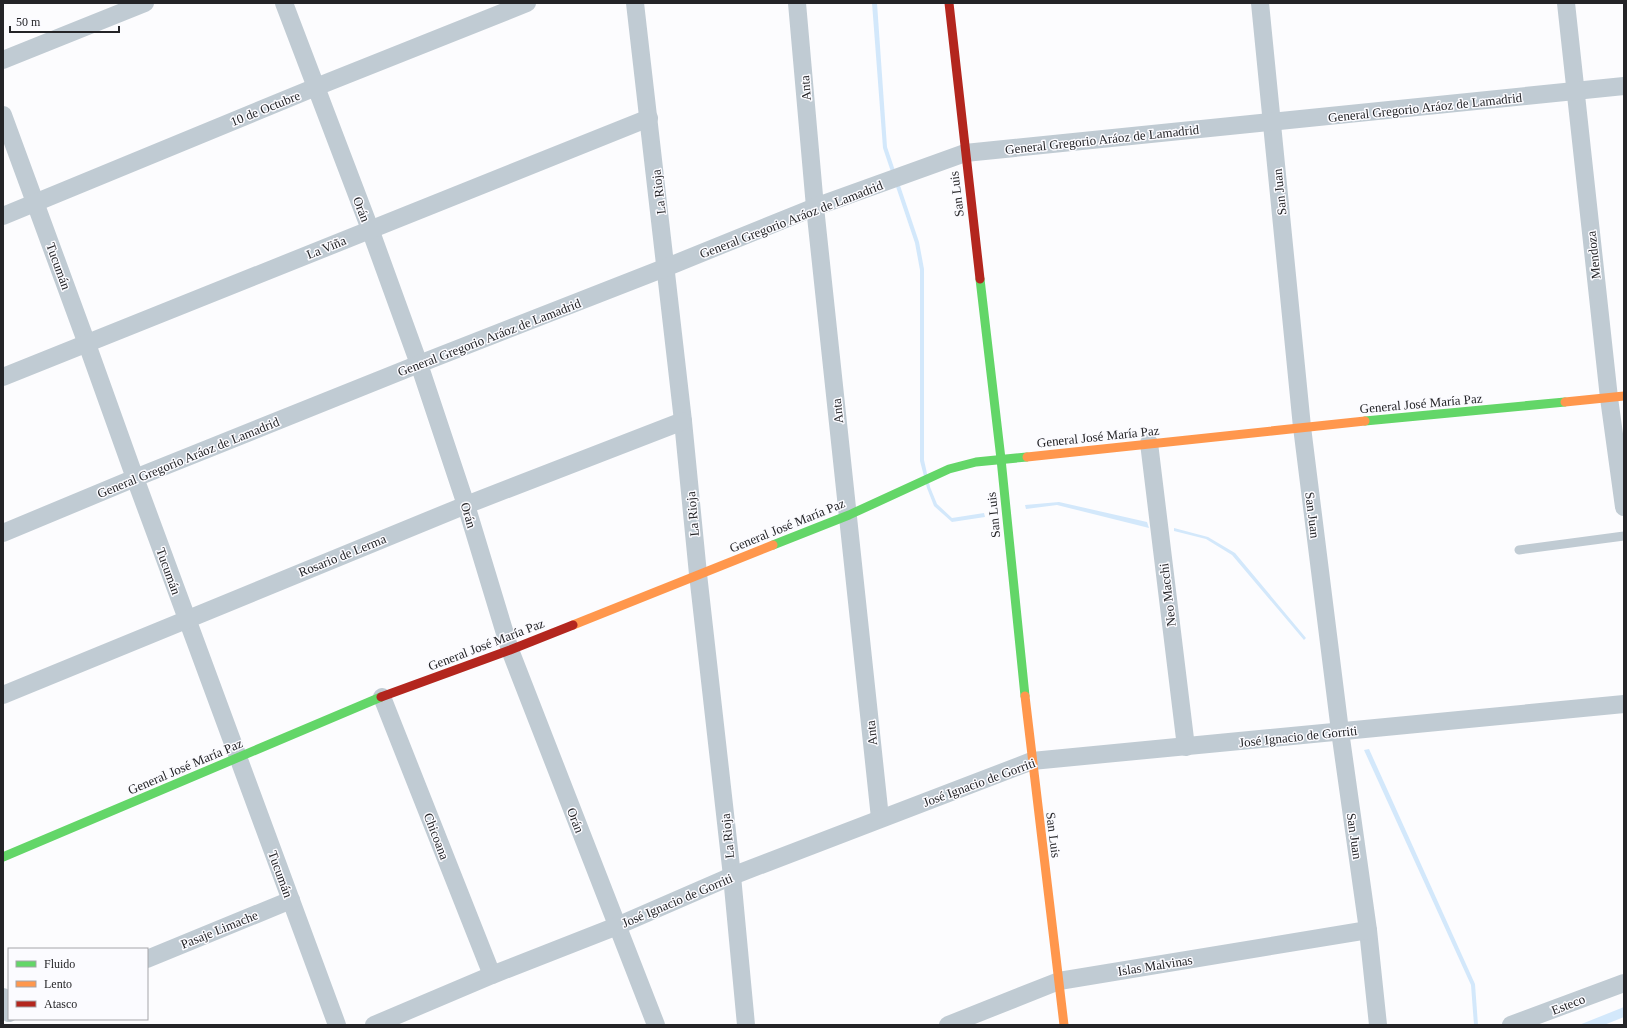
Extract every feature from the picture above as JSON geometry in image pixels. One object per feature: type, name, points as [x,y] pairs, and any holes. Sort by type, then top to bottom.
[{"type":"street","points":[[3,60],[145,3]]},
{"type":"street","name":"Orán","points":[[284,3],[370,229],[418,364],[466,504],[510,650],[656,1025]]},
{"type":"street","name":"10 de Octubre","points":[[3,216],[316,87],[527,3]]},
{"type":"street","name":"La Rioja","points":[[635,3],[667,267],[698,574],[732,876],[746,1025]]},
{"type":"street","name":"Anta","points":[[797,3],[815,207],[849,515],[880,818]]},
{"type":"street","name":"San Luis","points":[[949,3],[1001,459],[1032,761],[1064,1025]]},
{"type":"street","name":"San Juan","points":[[1260,3],[1302,427],[1340,731],[1368,930],[1378,1025]]},
{"type":"street","name":"Mendoza","points":[[1566,3],[1575,91],[1616,397],[1624,507]]},
{"type":"street","name":"General Gregorio Aráoz de Lamadrid","points":[[3,533],[134,478],[815,207],[965,153],[1624,86]]},
{"type":"street","name":"Tucumán","points":[[3,115],[87,344],[134,478],[337,1025]]},
{"type":"street","name":"La Viña","points":[[3,378],[649,118]]},
{"type":"street","name":"General José María Paz","points":[[3,857],[382,697],[510,650],[849,515],[949,469],[976,462],[1149,443],[1616,397]]},
{"type":"street","name":"Rosario de Lerma","points":[[3,695],[466,504],[683,421]]},
{"type":"street","name":"Neo Macchi","points":[[1149,443],[1186,747]]},
{"type":"street","name":"Chicoana","points":[[382,697],[492,975]]},
{"type":"street","name":"José Ignacio de Gorriti","points":[[374,1025],[492,975],[617,926],[732,876],[1032,761],[1624,704]]},
{"type":"street","name":"Pasaje Limache","points":[[148,959],[291,900]]},
{"type":"street","name":"Islas Malvinas","points":[[948,1025],[1059,981],[1368,930]]},
{"type":"street","name":"Esteco","points":[[1511,1025],[1624,983]]},
{"type":"street","points":[[3,997],[8,1011]]},
{"type":"lane","points":[[1519,550],[1624,536]]},
{"type":"water","points":[[872,3],[877,3],[887,147],[919,242],[924,269],[924,460],[930,487],[937,504],[952,518],[984,513],[985,517],[952,522],[934,506],[927,488],[920,461],[920,270],[915,243],[883,148]]},
{"type":"water","points":[[1059,502],[1147,522],[1149,528],[1057,505],[1026,509],[1025,505]]},
{"type":"water","points":[[1174,528],[1208,537],[1235,553],[1306,638],[1304,640],[1232,555],[1206,539],[1174,531]]},
{"type":"water","points":[[1369,749],[1475,984],[1478,1025],[1474,1025],[1471,985],[1364,750]]},
{"type":"water","points":[[1624,1007],[1624,1017],[1604,1025],[1579,1025]]},
{"type":"traffic: fast","points":[[980,279],[1001,459],[1025,696]]},
{"type":"traffic: fast","points":[[1365,421],[1565,402]]},
{"type":"traffic: fast","points":[[773,545],[849,515],[949,469],[976,462],[1027,457]]},
{"type":"traffic: fast","points":[[3,857],[381,697]]},
{"type":"traffic: slow","points":[[1565,402],[1624,396]]},
{"type":"traffic: slow","points":[[1027,457],[1365,421]]},
{"type":"traffic: slow","points":[[573,625],[773,545]]},
{"type":"traffic: slow","points":[[1025,696],[1064,1025]]},
{"type":"traffic: jam","points":[[949,3],[980,279]]},
{"type":"traffic: jam","points":[[381,697],[510,650],[573,625]]}]
